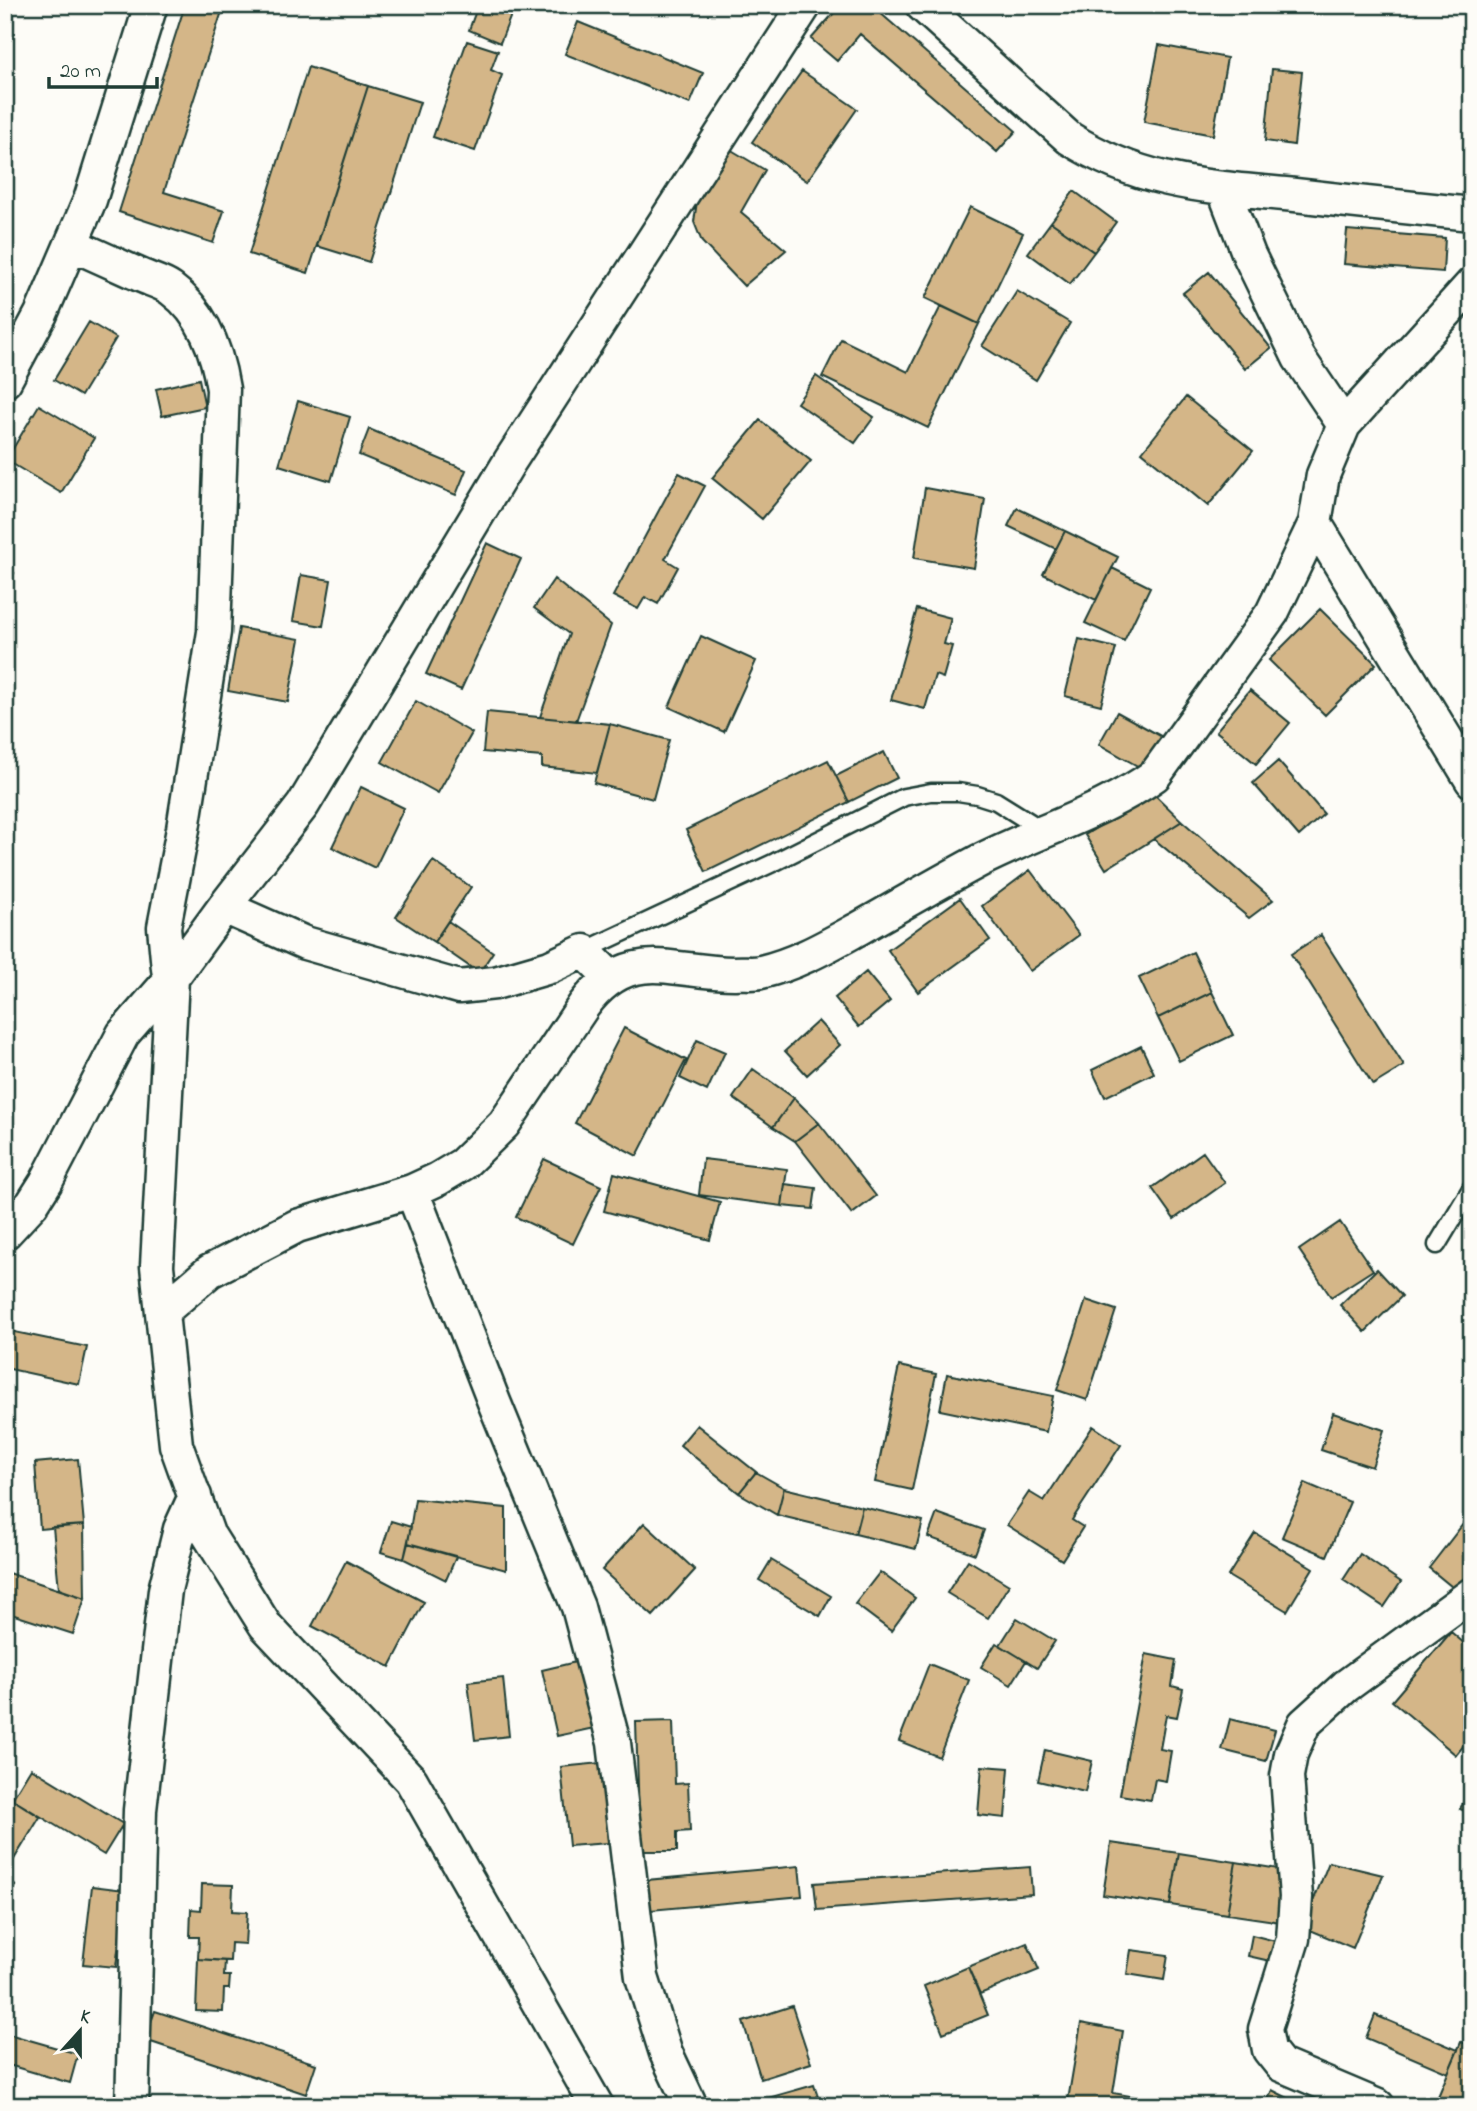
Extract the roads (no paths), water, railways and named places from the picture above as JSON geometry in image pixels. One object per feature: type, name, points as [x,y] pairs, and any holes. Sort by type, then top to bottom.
[{"type":"street","points":[[5,381],[41,314],[90,200],[151,5]]},
{"type":"street","points":[[5,1233],[32,1204],[46,1182],[123,1034],[172,978],[223,907],[303,805],[510,461],[805,5]]},
{"type":"street","points":[[922,5],[1061,131],[1091,152],[1119,165],[1151,176],[1188,184],[1472,214]]},
{"type":"street","points":[[1223,188],[1249,255],[1300,358],[1344,425]]},
{"type":"street","points":[[71,244],[170,288],[187,303],[212,342],[221,377],[214,632],[183,829],[164,927],[168,969],[172,978],[157,1266],[176,1444],[208,1534],[265,1625],[411,1780],[597,2106]]},
{"type":"street","points":[[162,1311],[210,1271],[297,1226],[412,1191],[463,1164],[498,1131],[584,1005],[610,977],[646,964],[715,973],[759,972],[810,956],[980,860],[1143,784],[1155,775],[1272,613],[1315,523],[1323,475],[1344,425],[1472,284]]},
{"type":"street","points":[[1315,523],[1472,781]]},
{"type":"street","points":[[223,907],[305,943],[459,987],[495,983],[550,967],[584,951],[610,977]]},
{"type":"street","points":[[412,1191],[578,1607],[614,1743],[642,1977],[666,2053],[691,2106]]},
{"type":"street","points":[[132,2106],[140,1810],[165,1590],[180,1529],[195,1496]]},
{"type":"street","points":[[1378,2106],[1281,2065],[1269,2050],[1266,2039],[1265,2029],[1293,1939],[1296,1897],[1287,1776],[1291,1754],[1304,1724],[1346,1686],[1472,1594]]},
{"type":"lane","points":[[584,951],[775,862],[904,797],[930,792],[977,795],[996,801],[1044,831]]},
{"type":"lane","points":[[1437,1245],[1472,1187]]}]
